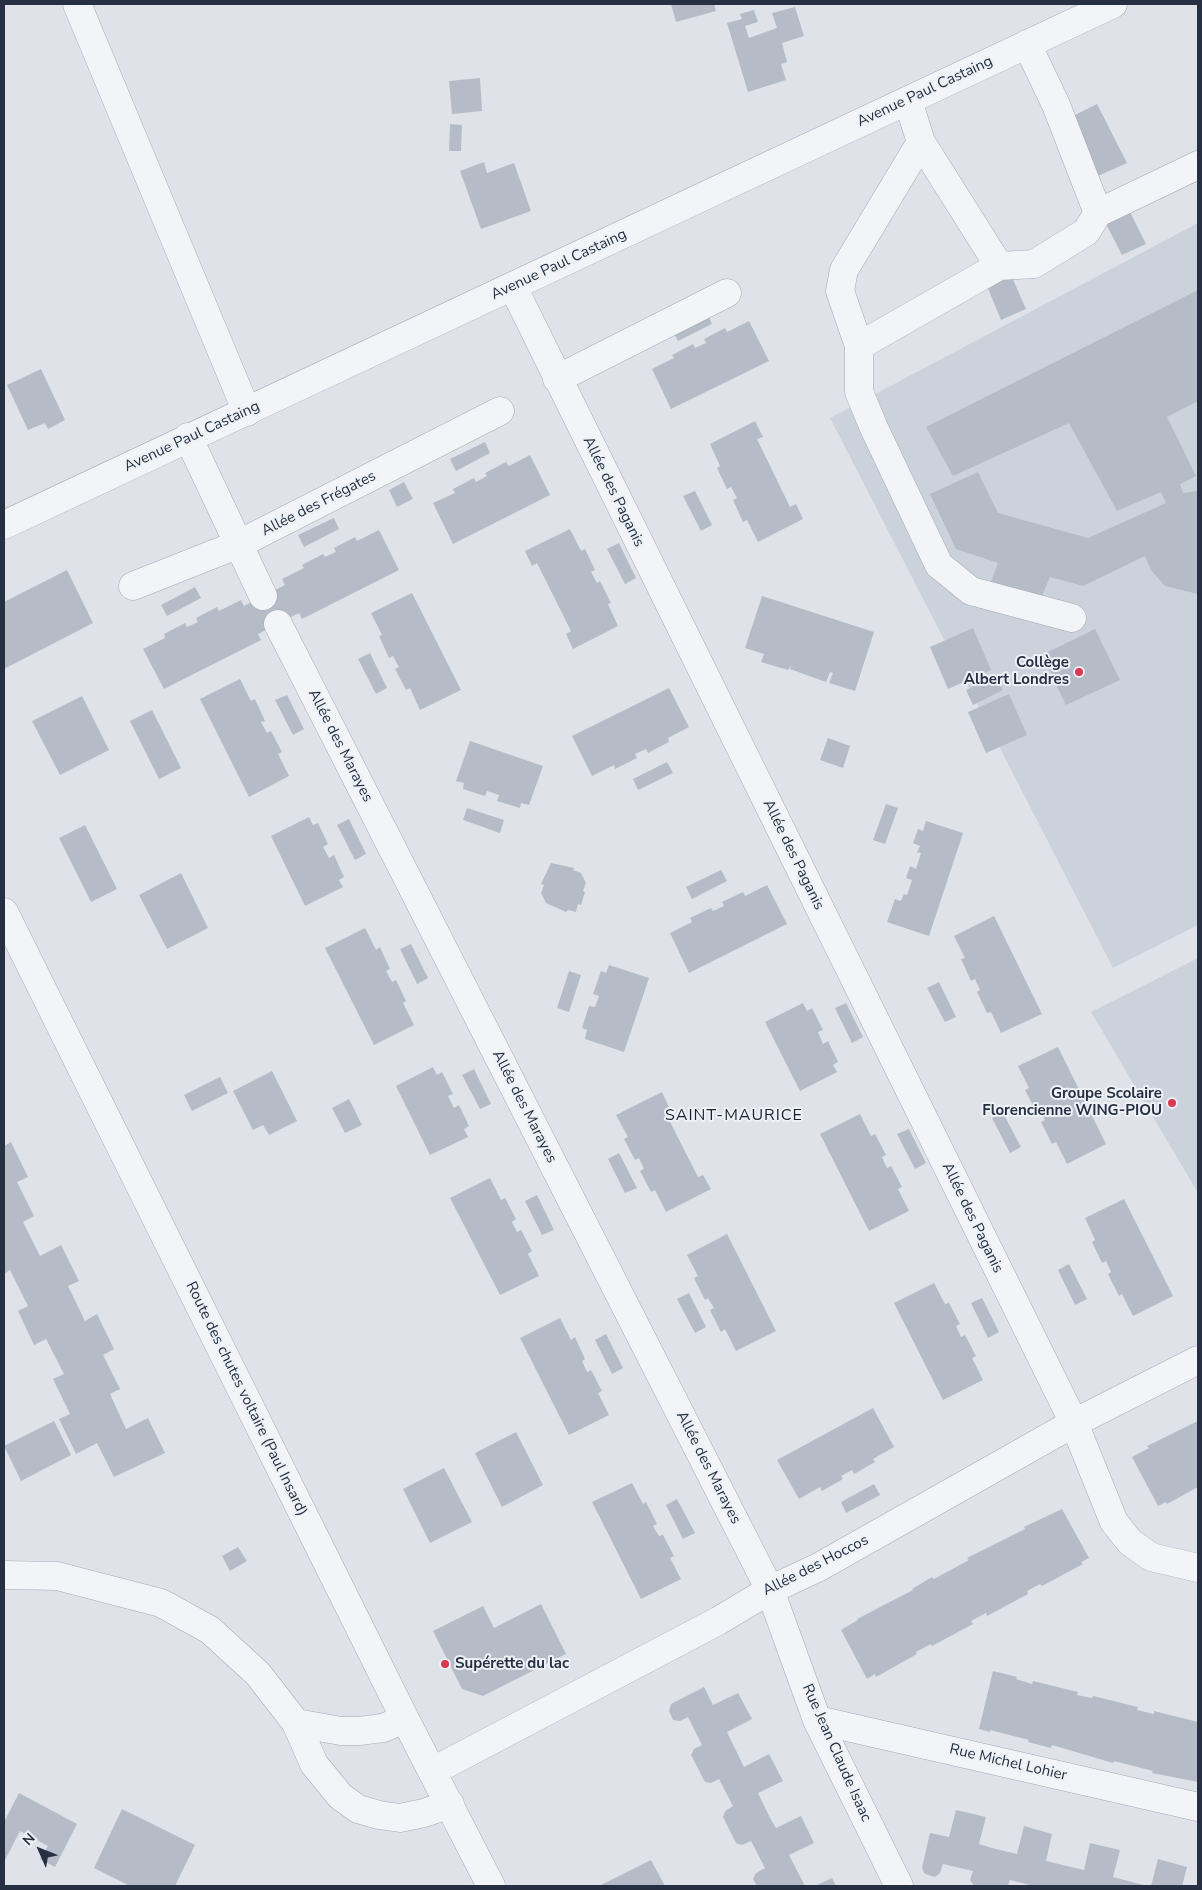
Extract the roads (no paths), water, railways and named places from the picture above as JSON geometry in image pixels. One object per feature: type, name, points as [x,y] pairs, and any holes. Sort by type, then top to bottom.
[{"type":"street","points":[[77,4],[247,412]]},
{"type":"street","name":"Avenue Paul Castaing","points":[[4,525],[1113,4]]},
{"type":"street","points":[[1027,44],[1056,105],[1098,213]]},
{"type":"street","points":[[908,101],[921,142],[999,266]]},
{"type":"street","points":[[921,142],[844,270],[840,291],[859,346],[859,392],[874,428],[940,565],[970,591],[1072,618]]},
{"type":"street","points":[[859,346],[999,266],[1034,264],[1086,232],[1098,213],[1198,165]]},
{"type":"street","name":"Allée des Paganis","points":[[512,287],[1074,1423],[1106,1505],[1121,1532],[1141,1552],[1151,1557],[1198,1568]]},
{"type":"street","points":[[557,379],[728,293]]},
{"type":"street","name":"Allée des Frégates","points":[[133,586],[239,544],[500,411]]},
{"type":"street","points":[[188,437],[263,596]]},
{"type":"street","name":"Allée des Marayes","points":[[278,624],[770,1590]]},
{"type":"street","name":"Route des chutes voltaire (Paul Insard)","points":[[4,912],[405,1719],[491,1886]]},
{"type":"street","name":"Allée des Hoccos","points":[[433,1771],[718,1620],[770,1590],[819,1567],[1074,1423],[1198,1360]]},
{"type":"street","points":[[4,1575],[57,1576],[160,1603],[210,1630],[258,1674],[296,1723],[314,1764],[340,1796],[358,1808],[379,1815],[400,1818],[424,1813],[450,1804]]},
{"type":"street","name":"Rue Jean Claude Isaac","points":[[770,1590],[817,1720],[899,1886]]},
{"type":"street","points":[[296,1723],[359,1731],[382,1728],[405,1719]]},
{"type":"street","name":"Rue Michel Lohier","points":[[817,1720],[1198,1807]]},
{"type":"place","name":"Collège Albert Londres","points":[[1079,672]]},
{"type":"place","name":"Groupe Scolaire Florencienne WING-PIOU","points":[[1172,1103]]},
{"type":"place","name":"Supérette du lac","points":[[445,1664]]},
{"type":"district","name":"SAINT-MAURICE","points":[[734,1116]]}]
